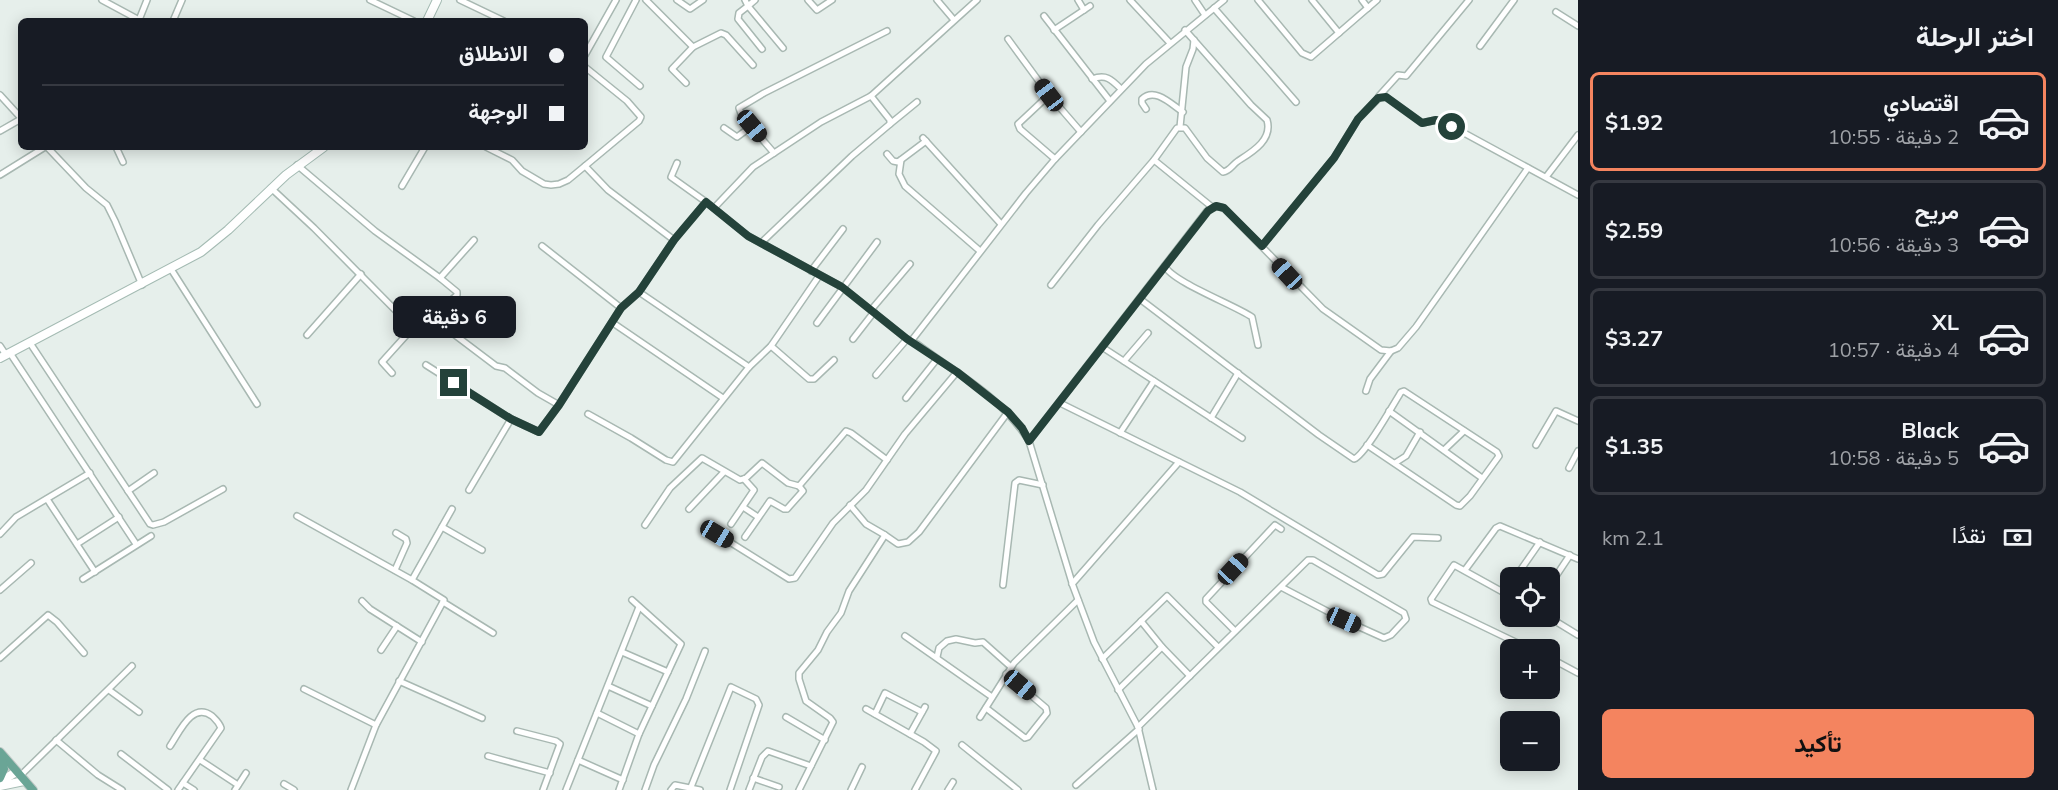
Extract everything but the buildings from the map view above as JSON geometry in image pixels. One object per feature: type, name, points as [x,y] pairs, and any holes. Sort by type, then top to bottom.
[{"type":"main road","points":[[428,18],[437,0]]},
{"type":"main road","points":[[5,355],[142,285],[216,240],[297,165],[320,150]]},
{"type":"main road","points":[[0,753],[33,790]]},
{"type":"main road","points":[[0,753],[4,769],[0,782]]},
{"type":"main road","points":[[0,782],[20,776]]},
{"type":"street","points":[[102,0],[136,18]]},
{"type":"street","points":[[141,18],[147,0]]},
{"type":"street","points":[[174,18],[182,0]]},
{"type":"street","points":[[370,0],[408,18]]},
{"type":"street","points":[[460,0],[498,18]]},
{"type":"street","points":[[588,50],[616,0]]},
{"type":"street","points":[[636,0],[606,57],[640,86]]},
{"type":"street","points":[[646,0],[693,47]]},
{"type":"street","points":[[677,0],[690,9],[703,0]]},
{"type":"street","points":[[755,0],[747,3],[739,13],[738,19],[762,49]]},
{"type":"street","points":[[808,0],[817,10],[832,0]]},
{"type":"street","points":[[937,0],[954,21]]},
{"type":"street","points":[[714,208],[753,167],[821,122],[871,96],[977,0]]},
{"type":"street","points":[[1054,30],[1087,8],[1078,0]]},
{"type":"street","points":[[1130,0],[1170,43]]},
{"type":"street","points":[[1195,0],[1205,15]]},
{"type":"street","points":[[876,375],[909,339],[1055,159],[1121,89],[1185,30],[1224,0]]},
{"type":"street","points":[[1258,0],[1307,57],[1311,57],[1377,0]]},
{"type":"street","points":[[1312,0],[1339,33]]},
{"type":"street","points":[[1362,0],[1368,8]]},
{"type":"street","points":[[1262,246],[1334,158],[1358,119],[1398,75],[1406,76],[1468,0]]},
{"type":"street","points":[[1480,46],[1514,0]]},
{"type":"street","points":[[747,3],[783,48]]},
{"type":"street","points":[[1214,8],[1296,102]]},
{"type":"street","points":[[1556,12],[1578,26]]},
{"type":"street","points":[[1044,16],[1110,101]]},
{"type":"street","points":[[1180,127],[1188,131],[1213,164],[1225,172],[1262,142],[1268,131],[1267,120],[1185,30]]},
{"type":"street","points":[[774,153],[739,111],[742,105],[887,31]]},
{"type":"street","points":[[686,83],[672,69],[693,47],[721,33],[726,35],[753,65]]},
{"type":"street","points":[[1008,39],[1049,95],[1081,132]]},
{"type":"street","points":[[1051,285],[1098,225],[1154,160],[1173,132],[1180,127],[1186,67],[1194,40]]},
{"type":"street","points":[[492,150],[512,160],[522,171],[544,184],[560,184],[568,180],[639,121],[641,117],[627,101],[588,69]]},
{"type":"street","points":[[1092,79],[1101,76],[1109,78],[1121,89]]},
{"type":"street","points":[[1146,109],[1142,99],[1146,95],[1155,94],[1183,112]]},
{"type":"street","points":[[0,95],[18,115]]},
{"type":"street","points":[[1049,95],[1031,110],[1018,126],[1055,159]]},
{"type":"street","points":[[871,96],[887,114],[890,124]]},
{"type":"street","points":[[1378,98],[1386,97],[1422,123],[1442,121],[1578,195]]},
{"type":"street","points":[[761,243],[852,156],[916,102]]},
{"type":"street","points":[[0,131],[18,120]]},
{"type":"street","points":[[724,128],[737,137],[752,126]]},
{"type":"street","points":[[1546,177],[1578,135]]},
{"type":"street","points":[[887,154],[896,162],[902,160],[925,140],[1001,224]]},
{"type":"street","points":[[1571,143],[1578,147]]},
{"type":"street","points":[[0,175],[45,150]]},
{"type":"street","points":[[51,150],[86,188],[107,205],[142,285]]},
{"type":"street","points":[[117,150],[123,162]]},
{"type":"street","points":[[402,186],[423,150]]},
{"type":"street","points":[[902,160],[899,174],[905,186],[980,251]]},
{"type":"street","points":[[1154,160],[1212,207],[1224,208],[1300,288],[1336,320],[1381,350],[1391,351],[1398,348],[1416,327],[1528,168]]},
{"type":"street","points":[[677,163],[671,177],[714,208],[738,229],[842,287],[909,339],[957,372],[1008,412],[1022,428],[1029,441],[1078,600],[1102,659],[1138,728],[1153,790]]},
{"type":"street","points":[[297,165],[375,231],[457,292],[457,295],[428,321],[422,322]]},
{"type":"street","points":[[585,166],[608,190],[674,240]]},
{"type":"street","points":[[271,188],[407,321],[411,328],[382,362],[392,373]]},
{"type":"street","points":[[426,365],[511,419],[539,432],[621,308],[639,292],[674,240],[706,202]]},
{"type":"street","points":[[1029,441],[1212,207]]},
{"type":"street","points":[[811,271],[843,229]]},
{"type":"street","points":[[440,278],[474,240]]},
{"type":"street","points":[[817,323],[877,242]]},
{"type":"street","points":[[542,246],[621,308]]},
{"type":"street","points":[[853,339],[872,311],[910,264]]},
{"type":"street","points":[[1166,266],[1167,271],[1180,281],[1252,317],[1258,345]]},
{"type":"street","points":[[171,269],[257,404]]},
{"type":"street","points":[[307,335],[361,274]]},
{"type":"street","points":[[588,414],[673,462],[749,367],[771,346],[819,276]]},
{"type":"street","points":[[639,292],[749,367]]},
{"type":"street","points":[[1140,299],[1354,459],[1361,454],[1367,444],[1401,393],[1404,391],[1499,454],[1470,496],[1463,504],[1456,505],[1367,444]]},
{"type":"street","points":[[613,323],[723,398]]},
{"type":"street","points":[[1124,361],[1148,333]]},
{"type":"street","points":[[455,335],[496,366],[505,368],[538,393],[559,405]]},
{"type":"street","points":[[30,343],[148,522],[153,525],[164,522],[223,489]]},
{"type":"street","points":[[0,346],[90,473],[136,544]]},
{"type":"street","points":[[771,346],[809,379],[814,379],[834,360]]},
{"type":"street","points":[[1102,347],[1242,438]]},
{"type":"street","points":[[1366,391],[1370,379],[1391,351]]},
{"type":"street","points":[[906,398],[937,359]]},
{"type":"street","points":[[717,534],[789,579],[793,579],[799,574],[833,523],[866,490],[886,460],[957,372]]},
{"type":"street","points":[[1210,418],[1238,373]]},
{"type":"street","points":[[1120,433],[1154,381]]},
{"type":"street","points":[[1060,403],[1240,492],[1378,575],[1383,574],[1413,537],[1438,538]]},
{"type":"street","points":[[1389,411],[1482,478]]},
{"type":"street","points":[[1536,445],[1556,411],[1578,420]]},
{"type":"street","points":[[850,505],[866,524],[898,544],[909,542],[920,532],[1008,412]]},
{"type":"street","points":[[469,490],[511,419]]},
{"type":"street","points":[[800,486],[846,431],[886,460]]},
{"type":"street","points":[[1444,450],[1464,431]]},
{"type":"street","points":[[1395,463],[1406,456],[1420,432]]},
{"type":"street","points":[[1569,468],[1578,451]]},
{"type":"street","points":[[645,525],[670,488],[699,459],[705,458],[740,480],[762,463],[788,483],[800,486]]},
{"type":"street","points":[[1072,584],[1179,462]]},
{"type":"street","points":[[689,509],[724,472]]},
{"type":"street","points":[[0,534],[16,517],[90,473]]},
{"type":"street","points":[[128,491],[154,473]]},
{"type":"street","points":[[731,524],[754,490],[744,479]]},
{"type":"street","points":[[1003,585],[1015,483],[1020,480],[1043,485]]},
{"type":"street","points":[[745,537],[770,501],[787,509],[802,491],[800,486]]},
{"type":"street","points":[[48,499],[94,572]]},
{"type":"street","points":[[743,507],[758,517]]},
{"type":"street","points":[[412,580],[452,509]]},
{"type":"street","points":[[297,516],[440,596],[443,602],[493,633]]},
{"type":"street","points":[[77,544],[119,517]]},
{"type":"street","points":[[1235,631],[1206,602],[1206,599],[1275,525],[1281,529]]},
{"type":"street","points":[[1465,570],[1500,526],[1578,559]]},
{"type":"street","points":[[442,527],[482,550]]},
{"type":"street","points":[[395,570],[407,543],[406,539],[396,533]]},
{"type":"street","points":[[799,790],[833,721],[806,701],[799,673],[818,650],[827,632],[841,613],[849,591],[885,535]]},
{"type":"street","points":[[83,579],[151,536]]},
{"type":"street","points":[[1523,567],[1540,542]]},
{"type":"street","points":[[1560,570],[1570,555]]},
{"type":"street","points":[[1076,785],[1138,728],[1308,560],[1313,560],[1404,613],[1406,619],[1391,635],[1384,638],[1281,587]]},
{"type":"street","points":[[0,590],[31,563]]},
{"type":"street","points":[[1500,590],[1465,570],[1453,566],[1431,601],[1509,639]]},
{"type":"street","points":[[1102,659],[1162,599],[1169,596],[1218,647]]},
{"type":"street","points":[[619,790],[639,734],[681,643],[632,600]]},
{"type":"street","points":[[980,717],[1011,667],[1078,600]]},
{"type":"street","points":[[362,601],[422,642]]},
{"type":"street","points":[[351,790],[376,725],[443,602]]},
{"type":"street","points":[[568,789],[639,607]]},
{"type":"street","points":[[0,658],[48,615],[84,653]]},
{"type":"street","points":[[1141,621],[1190,676]]},
{"type":"street","points":[[1560,624],[1578,635]]},
{"type":"street","points":[[381,650],[397,626]]},
{"type":"street","points":[[905,636],[992,697]]},
{"type":"street","points":[[937,657],[939,648],[952,639],[983,642],[1011,667]]},
{"type":"street","points":[[1118,690],[1162,647]]},
{"type":"street","points":[[645,790],[705,651]]},
{"type":"street","points":[[622,652],[668,672]]},
{"type":"street","points":[[1560,663],[1578,673]]},
{"type":"street","points":[[20,776],[132,666]]},
{"type":"street","points":[[986,708],[1025,738],[1047,713],[1046,708],[1006,674]]},
{"type":"street","points":[[399,681],[482,718]]},
{"type":"street","points":[[608,686],[652,706]]},
{"type":"street","points":[[691,787],[731,687],[756,699],[759,705],[730,790]]},
{"type":"street","points":[[304,688],[376,725]]},
{"type":"street","points":[[109,690],[139,712]]},
{"type":"street","points":[[875,714],[885,693],[924,710],[910,734]]},
{"type":"street","points":[[866,709],[936,751],[915,790]]},
{"type":"street","points":[[170,746],[192,715],[200,712],[208,714],[219,723],[221,728],[178,790]]},
{"type":"street","points":[[597,713],[639,734]]},
{"type":"street","points":[[786,717],[825,740]]},
{"type":"street","points":[[517,731],[559,742],[560,747],[543,790]]},
{"type":"street","points":[[56,740],[98,775],[122,790]]},
{"type":"street","points":[[962,745],[1018,790]]},
{"type":"street","points":[[749,790],[762,757],[768,751],[811,766]]},
{"type":"street","points":[[121,754],[168,790]]},
{"type":"street","points":[[488,756],[550,773]]},
{"type":"street","points":[[200,760],[236,788],[246,773]]},
{"type":"street","points":[[579,760],[623,780]]},
{"type":"street","points":[[851,790],[862,767]]},
{"type":"street","points":[[753,778],[778,787]]},
{"type":"street","points":[[948,790],[953,782]]},
{"type":"street","points":[[183,783],[194,790]]},
{"type":"street","points":[[284,783],[294,790]]},
{"type":"street","points":[[671,790],[675,785],[700,790]]},
{"type":"route","points":[[454,383],[511,419],[539,432],[621,308],[639,292],[674,240],[706,202],[748,236],[842,287],[907,339],[957,372],[1008,412],[1022,428],[1029,441],[1048,420],[1212,207],[1224,208],[1262,246],[1334,158],[1358,119],[1380,96],[1386,97],[1422,123],[1436,120],[1452,127]]}]
